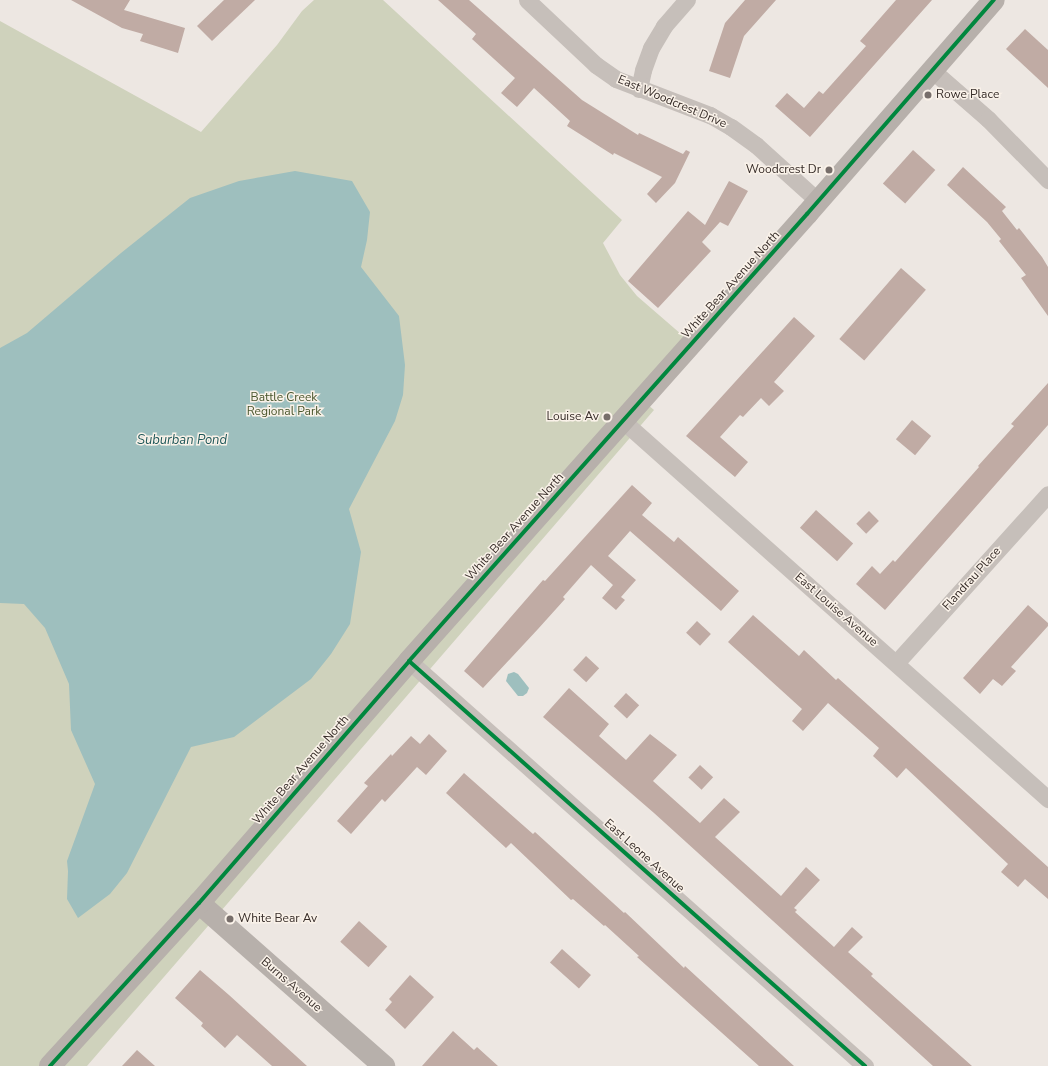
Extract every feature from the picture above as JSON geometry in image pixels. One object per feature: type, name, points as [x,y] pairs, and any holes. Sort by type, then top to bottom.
[{"type":"street","name":"East Woodcrest Drive","points":[[527,0],[596,65],[616,79],[710,116],[731,127],[756,145],[818,202]]},
{"type":"street","points":[[639,89],[643,70],[651,48],[664,26],[687,0]]},
{"type":"street","name":"White Bear Avenue North","points":[[50,1066],[199,903],[409,661],[818,202],[994,0]]},
{"type":"street","points":[[933,71],[988,119],[1048,180]]},
{"type":"street","name":"East Louise Avenue","points":[[623,421],[1048,799]]},
{"type":"street","name":"Flandrau Place","points":[[896,663],[1048,494]]},
{"type":"street","name":"East Leone Avenue","points":[[409,661],[865,1066]]},
{"type":"street","name":"Burns Avenue","points":[[199,903],[384,1066]]},
{"type":"green space","name":"Battle Creek Regional Park","points":[[314,0],[383,0],[622,220],[603,243],[620,275],[637,296],[689,341],[640,398],[654,410],[87,1066],[0,1066],[0,21],[201,132],[277,45],[302,11]]},
{"type":"water","name":"Suburban Pond","points":[[295,171],[352,181],[370,212],[367,240],[361,267],[399,316],[405,365],[403,395],[395,421],[349,509],[361,552],[350,624],[331,654],[311,679],[234,737],[191,747],[127,873],[110,894],[78,918],[67,899],[67,861],[95,784],[71,730],[69,684],[45,628],[24,604],[0,603],[0,348],[27,333],[121,253],[190,198],[239,181]]},
{"type":"water","points":[[514,672],[518,674],[529,688],[527,693],[523,696],[518,696],[506,681],[508,674]]},
{"type":"building","points":[[71,0],[130,0],[124,10],[185,28],[178,53],[140,41],[143,34],[122,28]]},
{"type":"building","points":[[224,0],[255,0],[212,41],[197,26]]},
{"type":"building","points":[[438,0],[469,0],[582,100],[638,135],[639,133],[683,154],[686,150],[690,152],[675,183],[656,203],[647,194],[662,177],[614,153],[613,155],[567,126],[570,121],[534,88],[517,107],[501,93],[515,78],[472,39],[476,34]]},
{"type":"building","points":[[745,0],[776,0],[744,36],[730,78],[709,71],[725,23]]},
{"type":"building","points":[[896,0],[932,0],[810,137],[775,106],[787,93],[804,108],[819,91],[823,94],[866,46],[860,41]]},
{"type":"building","points":[[1025,29],[1048,50],[1048,88],[1006,49]]},
{"type":"building","points":[[913,150],[935,170],[905,204],[883,183]]},
{"type":"building","points":[[963,167],[1006,207],[1002,211],[1017,230],[1019,228],[1048,267],[1048,316],[1021,278],[1026,275],[999,241],[1001,239],[987,222],[947,185]]},
{"type":"building","points":[[729,181],[748,191],[728,226],[720,222],[702,242],[711,251],[658,308],[628,281],[688,211],[705,225]]},
{"type":"building","points":[[901,268],[926,290],[864,361],[839,339]]},
{"type":"building","points":[[794,317],[815,336],[774,382],[784,391],[769,406],[761,398],[743,417],[740,415],[720,437],[748,462],[735,477],[686,436]]},
{"type":"building","points":[[1048,383],[1048,425],[885,610],[856,584],[872,566],[880,574],[893,560],[895,562],[979,467],[978,466],[1014,426],[1011,424]]},
{"type":"building","points":[[912,420],[931,436],[915,455],[896,439]]},
{"type":"building","points":[[632,485],[652,503],[642,515],[674,542],[678,537],[739,591],[721,611],[630,531],[608,556],[636,580],[621,597],[625,600],[616,610],[602,598],[613,585],[591,565],[563,597],[565,599],[483,688],[464,671],[543,580],[545,581]]},
{"type":"building","points":[[816,510],[853,543],[837,561],[800,528]]},
{"type":"building","points":[[869,511],[879,521],[866,534],[856,524]]},
{"type":"building","points":[[1028,605],[1048,623],[1048,626],[1011,667],[1016,671],[1002,686],[993,679],[980,694],[963,678]]},
{"type":"building","points":[[753,615],[799,656],[804,650],[836,680],[838,678],[1048,867],[1048,899],[1025,879],[1018,887],[1001,872],[1008,864],[906,768],[897,778],[873,756],[879,748],[828,703],[803,731],[792,721],[802,709],[728,642]]},
{"type":"building","points":[[697,621],[711,634],[700,646],[686,633]]},
{"type":"building","points":[[586,656],[599,668],[586,682],[573,670]]},
{"type":"building","points":[[569,688],[609,724],[599,736],[626,760],[650,734],[677,755],[653,781],[700,823],[724,798],[740,812],[715,837],[781,896],[806,867],[820,880],[794,908],[797,910],[795,912],[834,947],[852,927],[863,937],[848,952],[873,974],[871,976],[972,1066],[933,1066],[654,813],[543,717]]},
{"type":"building","points":[[626,693],[639,705],[627,718],[614,706]]},
{"type":"building","points":[[429,734],[447,751],[426,775],[417,767],[385,802],[382,799],[351,834],[337,821],[368,786],[364,783],[391,754],[392,756],[411,736],[420,744]]},
{"type":"building","points":[[700,765],[713,777],[702,790],[688,777]]},
{"type":"building","points":[[464,773],[533,834],[535,832],[794,1066],[759,1066],[637,957],[639,956],[605,925],[604,926],[573,899],[571,900],[511,843],[506,848],[446,793]]},
{"type":"building","points":[[359,921],[387,946],[369,967],[340,942]]},
{"type":"building","points":[[562,949],[591,975],[579,988],[550,962]]},
{"type":"building","points":[[200,970],[307,1066],[272,1066],[237,1035],[225,1048],[201,1026],[203,1023],[175,998]]},
{"type":"building","points":[[410,975],[434,997],[405,1029],[385,1010],[392,1002],[389,999]]},
{"type":"building","points":[[453,1031],[474,1050],[477,1047],[498,1066],[422,1066]]},
{"type":"building","points":[[137,1050],[155,1066],[122,1066]]},
{"type":"cycle path","points":[[50,1066],[199,903],[409,661],[807,214],[994,0]]},
{"type":"cycle path","points":[[409,661],[865,1066]]},
{"type":"place","name":"Rowe Place","points":[[928,95]]},
{"type":"place","name":"Woodcrest Dr","points":[[829,170]]},
{"type":"place","name":"Louise Av","points":[[607,417]]},
{"type":"place","name":"White Bear Av","points":[[230,919]]}]
